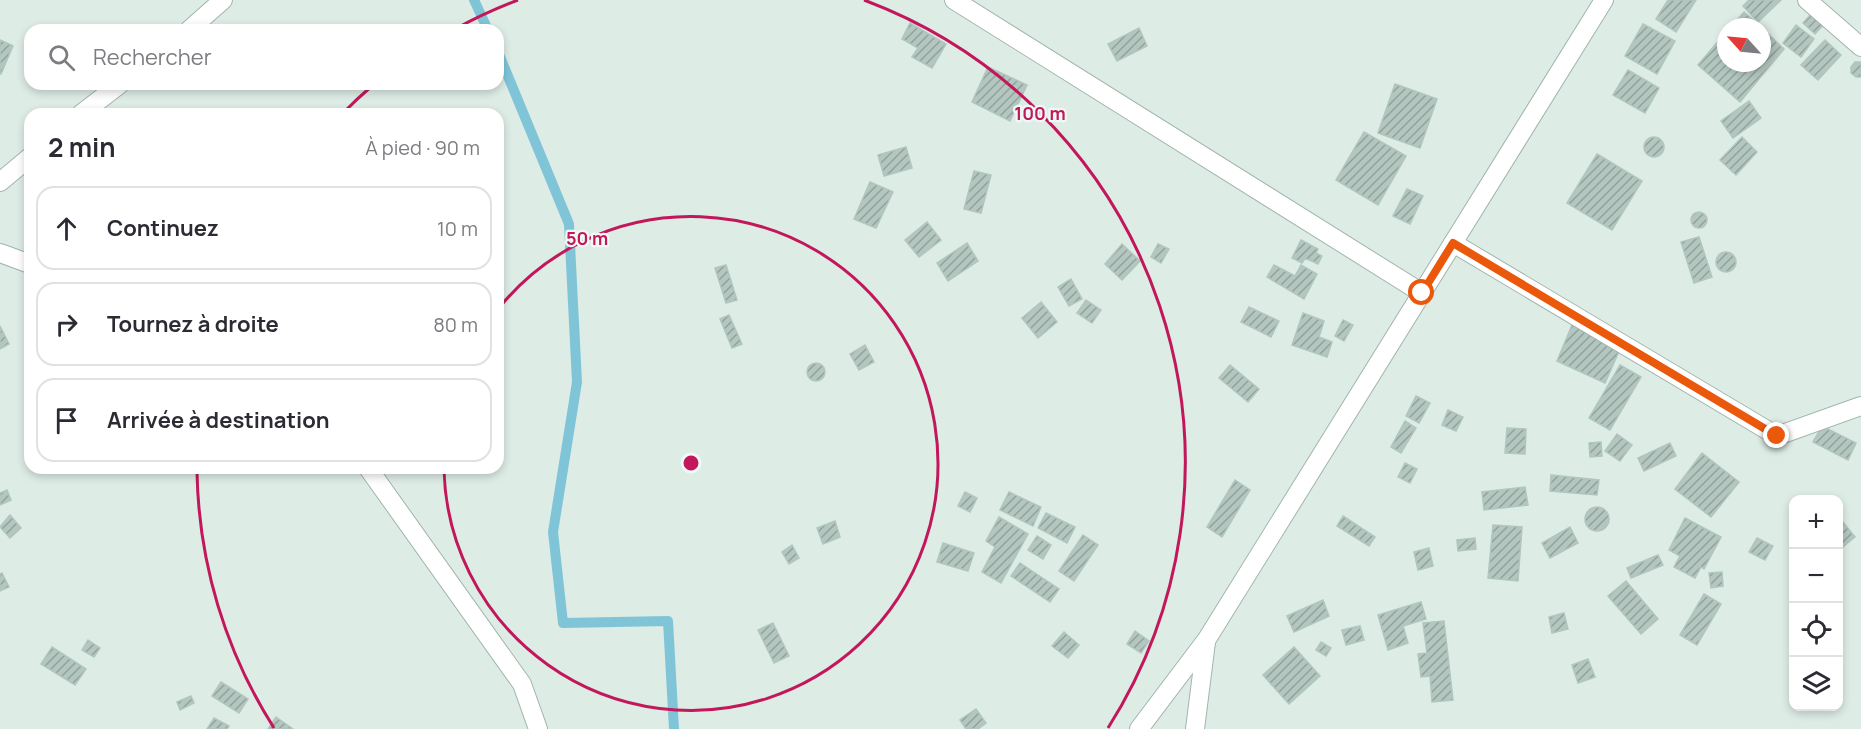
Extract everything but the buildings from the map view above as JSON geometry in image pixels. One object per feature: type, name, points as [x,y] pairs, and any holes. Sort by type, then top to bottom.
[{"type":"street","points":[[196,24],[223,0]]},
{"type":"street","points":[[954,0],[1422,293]]},
{"type":"street","points":[[1139,729],[1207,639],[1604,0]]},
{"type":"street","points":[[1807,0],[1861,46]]},
{"type":"street","points":[[89,108],[112,90]]},
{"type":"street","points":[[0,182],[24,162]]},
{"type":"street","points":[[1453,243],[1777,436],[1861,406]]},
{"type":"street","points":[[0,253],[24,262]]},
{"type":"street","points":[[372,474],[522,684],[538,729]]},
{"type":"street","points":[[1195,729],[1207,639]]},
{"type":"waterway","points":[[474,0],[485,24]]},
{"type":"waterway","points":[[504,67],[569,224],[577,382],[553,532],[563,623],[668,621],[674,729]]},
{"type":"route","points":[[1422,293],[1453,243],[1777,436]]}]
